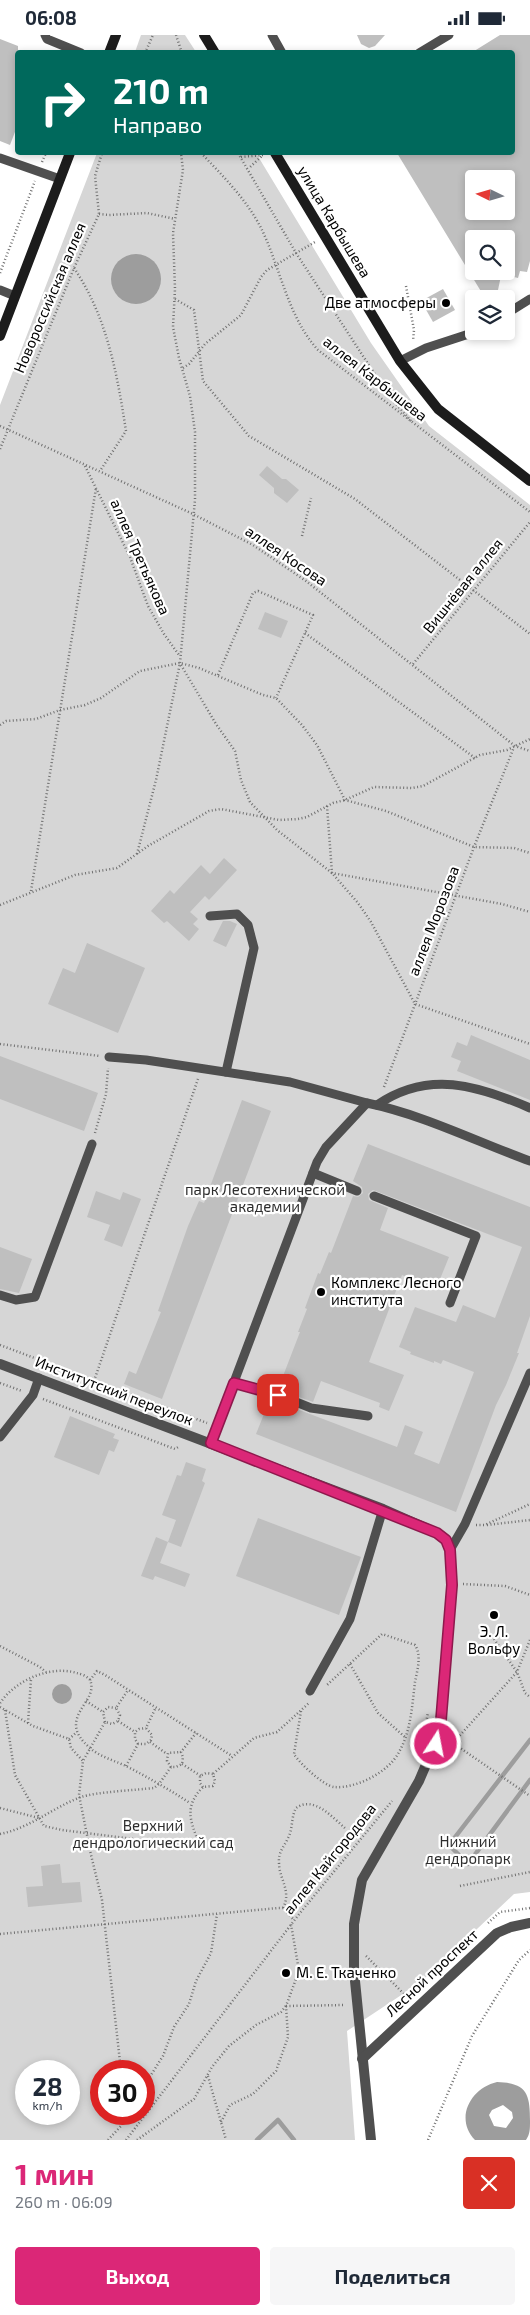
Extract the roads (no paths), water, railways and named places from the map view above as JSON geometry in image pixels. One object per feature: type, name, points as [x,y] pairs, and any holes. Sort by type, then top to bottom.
[{"type":"main road","points":[[110,50],[116,35]]},
{"type":"main road","points":[[204,35],[213,50]]},
{"type":"main road","points":[[0,336],[69,155]]},
{"type":"main road","name":"улица Карбышева","points":[[276,155],[400,361],[438,409],[530,481]]},
{"type":"street","name":"Институтский переулок","points":[[0,1364],[383,1509],[437,1533],[446,1540],[450,1550]]},
{"type":"street","points":[[371,2140],[356,2002],[353,1942],[355,1914],[362,1880],[419,1781],[440,1732],[452,1585],[450,1550]]},
{"type":"street","name":"Лесной проспект","points":[[362,2059],[497,1933],[511,1927],[530,1923]]},
{"type":"lane","points":[[37,35],[46,37],[74,50]]},
{"type":"lane","points":[[272,35],[280,50]]},
{"type":"lane","points":[[424,50],[449,35]]},
{"type":"lane","points":[[0,158],[60,179]]},
{"type":"lane","points":[[0,291],[15,296]]},
{"type":"lane","points":[[515,308],[530,299]]},
{"type":"lane","points":[[400,361],[426,348],[465,335]]},
{"type":"lane","points":[[210,915],[237,914],[248,925],[254,948],[226,1072]]},
{"type":"lane","points":[[109,1057],[146,1060],[297,1084],[367,1103],[398,1109],[530,1161]]},
{"type":"lane","points":[[377,1105],[399,1092],[414,1087],[440,1083],[471,1087],[530,1108]]},
{"type":"lane","points":[[211,1443],[313,1173],[326,1147],[367,1103]]},
{"type":"lane","points":[[0,1295],[16,1300],[35,1297],[92,1144]]},
{"type":"lane","points":[[313,1173],[357,1191]]},
{"type":"lane","points":[[374,1196],[476,1236],[450,1303]]},
{"type":"lane","points":[[450,1550],[465,1524],[530,1373]]},
{"type":"lane","points":[[0,1437],[33,1395],[39,1378]]},
{"type":"lane","points":[[234,1383],[278,1395]]},
{"type":"lane","points":[[296,1402],[311,1408],[368,1416]]},
{"type":"lane","points":[[310,1691],[350,1619],[383,1509]]},
{"type":"waterway","points":[[530,1740],[449,1845],[468,1864],[530,1780]]},
{"type":"waterway","points":[[257,2140],[278,2120],[294,2140]]},
{"type":"place","name":"Две атмосферы","points":[[446,303]]},
{"type":"place","name":"Комплекс Лесного института","points":[[321,1292]]},
{"type":"place","name":"Э. Л. Вольфу","points":[[494,1615]]},
{"type":"place","name":"М. Е. Ткаченко","points":[[286,1973]]},
{"type":"park label","name":"парк Лесотехнической академии","points":[[265,1198]]},
{"type":"park label","name":"Верхний дендрологический сад","points":[[153,1834]]},
{"type":"park label","name":"Нижний дендропарк","points":[[468,1850]]}]
